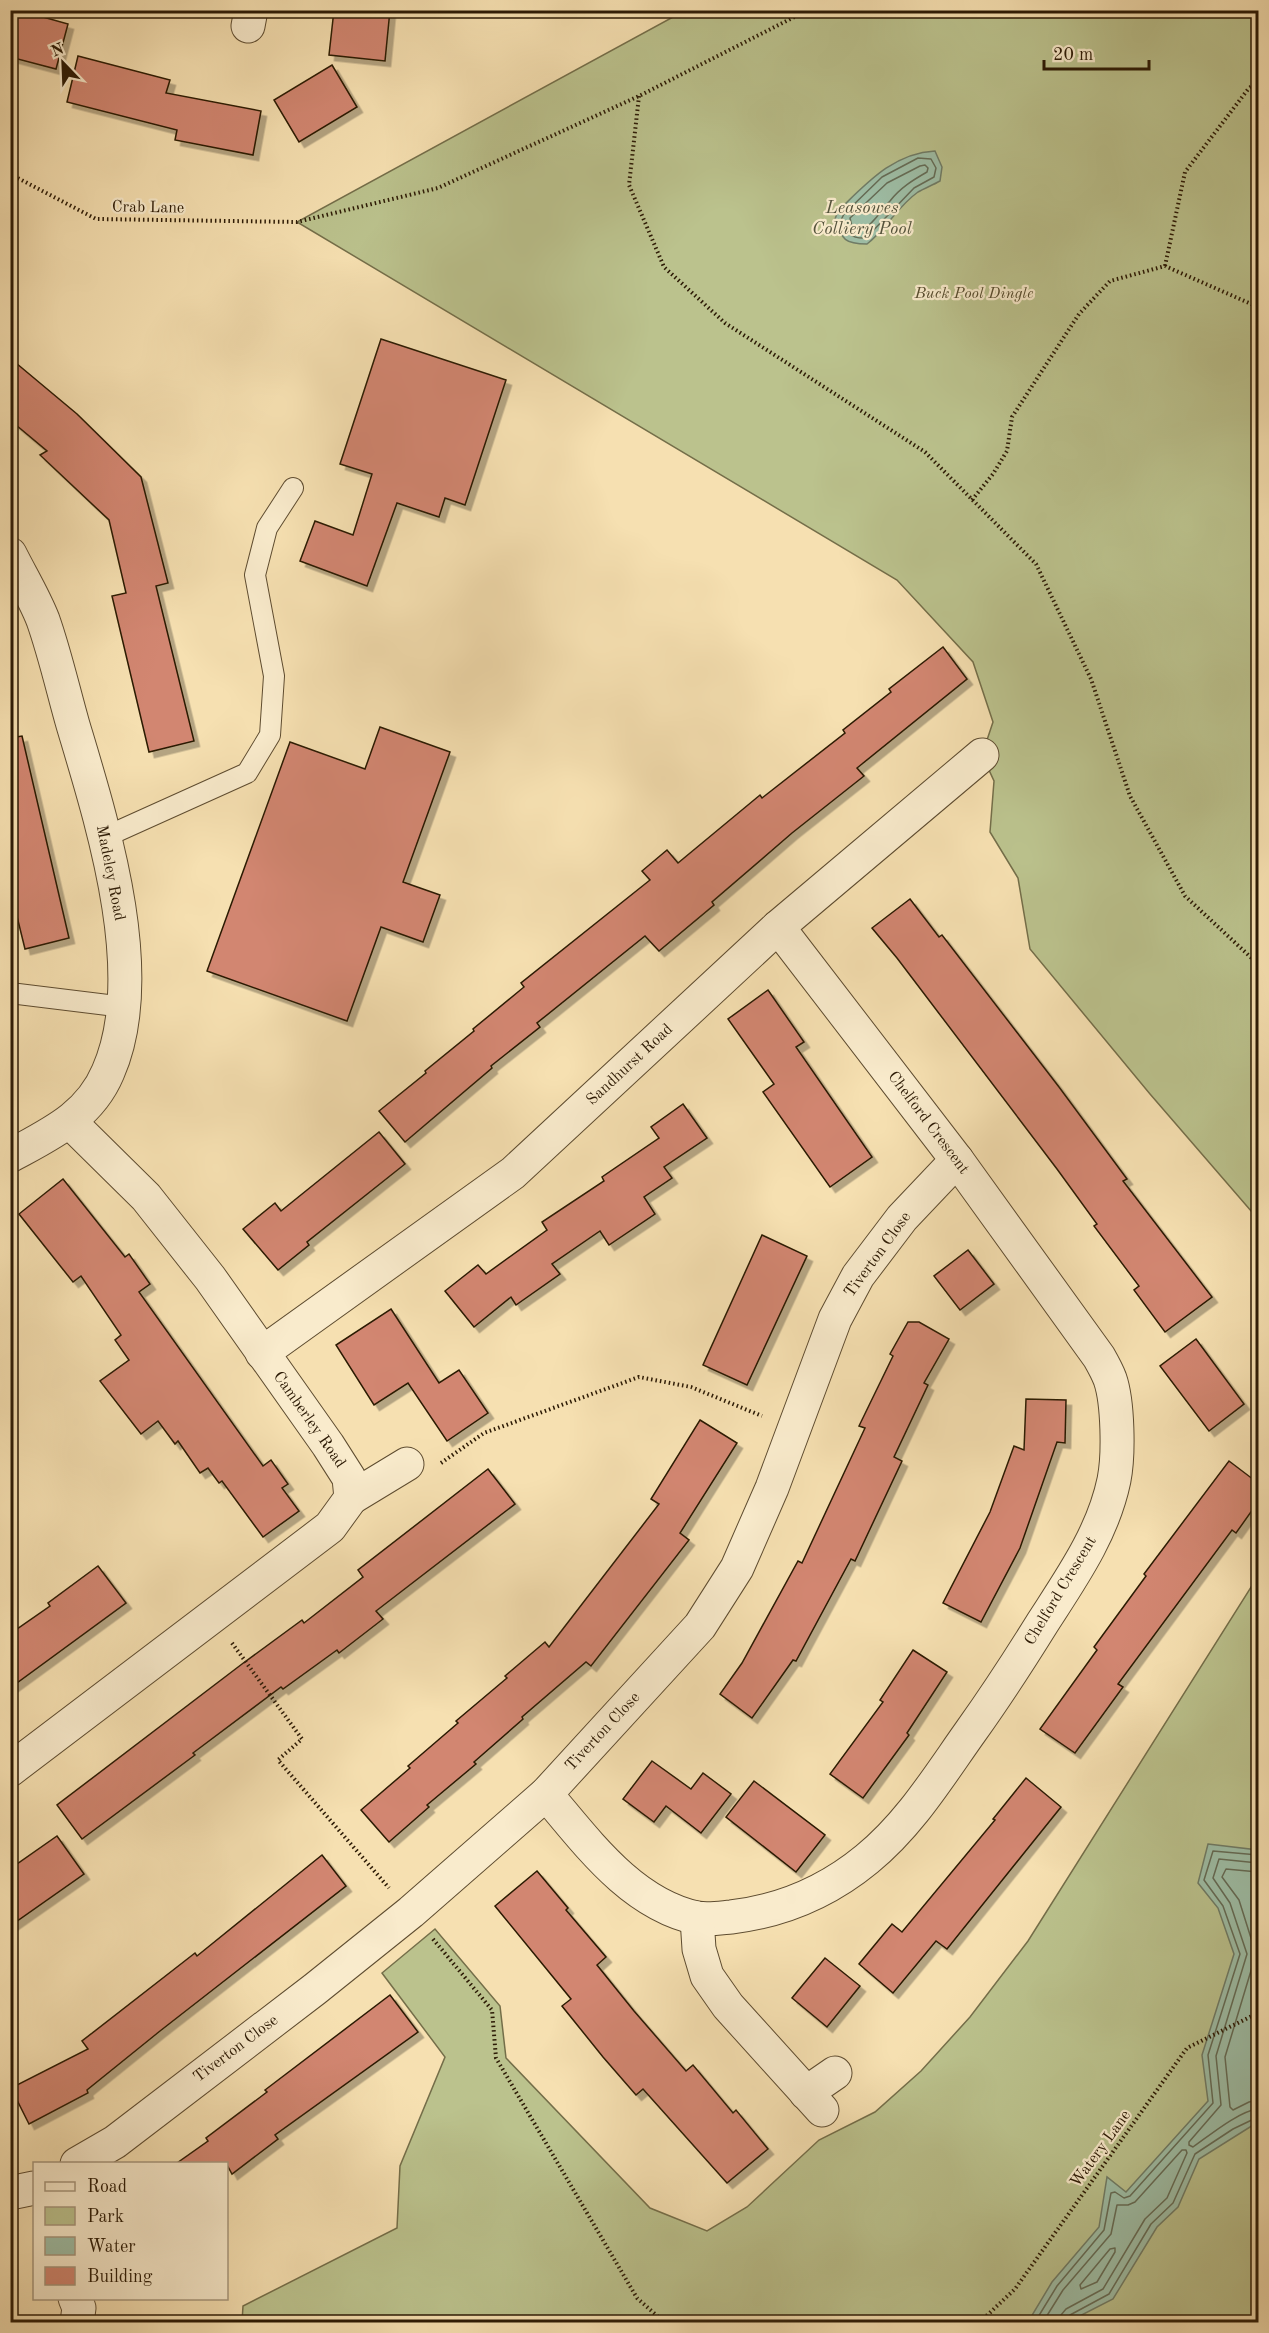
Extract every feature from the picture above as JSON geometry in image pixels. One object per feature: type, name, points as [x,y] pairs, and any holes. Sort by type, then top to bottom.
[{"type":"street","name":"Madeley Road","points":[[10,554],[42,619],[105,837],[123,939],[124,1007],[119,1039],[108,1072],[91,1101],[70,1122],[10,1156]]},
{"type":"street","name":"Sandhurst Road","points":[[262,1353],[513,1173],[778,927],[982,756]]},
{"type":"street","name":"Chelford Crescent","points":[[546,1794],[605,1863],[663,1906],[697,1918],[712,1919],[753,1914],[786,1906],[829,1887],[867,1859],[909,1818],[998,1694],[1083,1561],[1101,1524],[1114,1479],[1117,1424],[1111,1381],[1099,1357],[957,1160],[778,927]]},
{"type":"street","name":"Camberley Road","points":[[70,1122],[146,1197],[210,1278],[349,1478],[351,1498]]},
{"type":"street","name":"Tiverton Close","points":[[79,2162],[115,2142],[315,1989],[403,1903],[546,1794],[622,1714],[700,1626],[737,1568],[796,1429],[835,1319],[858,1276],[902,1218],[957,1160]]},
{"type":"street","points":[[10,1770],[330,1527],[351,1498],[407,1464]]},
{"type":"street","points":[[697,1918],[699,1949],[707,1976],[728,2006],[814,2102],[835,2073]]},
{"type":"street","points":[[76,2300],[79,2308],[77,2322]]},
{"type":"lane","points":[[105,837],[248,773],[270,735],[274,676],[255,575],[267,528],[293,488]]},
{"type":"lane","points":[[10,993],[124,1007]]},
{"type":"path","name":"Crab Lane","points":[[10,174],[96,219],[297,222],[438,188],[639,96],[808,10]]},
{"type":"path","points":[[1165,266],[1185,172],[1249,88],[1258,82]]},
{"type":"path","points":[[639,96],[629,185],[664,267],[725,323],[925,452],[1036,564],[1090,679],[1130,796],[1185,896],[1258,963]]},
{"type":"path","points":[[972,500],[993,474],[1007,451],[1012,417],[1078,314],[1110,280],[1165,266],[1258,307]]},
{"type":"path","points":[[407,1464],[422,1476],[484,1433],[639,1377],[691,1387],[796,1429]]},
{"type":"path","points":[[212,1617],[302,1739],[278,1760],[403,1903],[492,2010],[496,2058],[637,2298],[664,2322]]},
{"type":"path","name":"Watery Lane","points":[[980,2322],[1015,2289],[1187,2049],[1258,2013]]},
{"type":"green space","name":"Buck Pool Dingle","points":[[684,11],[1258,11],[1258,1219],[1150,1094],[1030,949],[1018,878],[990,832],[994,781],[982,755],[993,722],[973,662],[897,580],[297,222]]},
{"type":"green space","points":[[1258,1576],[1258,2322],[242,2322],[243,2306],[397,2228],[400,2166],[445,2057],[382,1973],[435,1929],[500,2006],[506,2058],[650,2208],[707,2231],[747,2207],[819,2140],[875,2112],[921,2071],[970,2017],[1028,1941]]},
{"type":"water","name":"Leasowes Colliery Pool","points":[[935,151],[942,167],[940,181],[911,198],[867,244],[849,242],[842,236],[835,219],[838,211],[870,181],[906,157]]},
{"type":"water","points":[[1208,1844],[1258,1850],[1258,2122],[1199,2159],[1178,2207],[1157,2227],[1113,2299],[1068,2322],[1028,2322],[1052,2282],[1099,2227],[1107,2177],[1126,2192],[1208,2101],[1202,2055],[1234,1954],[1218,1908],[1198,1883]]},
{"type":"building","points":[[10,10],[18,10],[68,24],[56,69],[10,57]]},
{"type":"building","points":[[334,10],[390,10],[385,61],[329,55]]},
{"type":"building","points":[[78,56],[170,80],[166,93],[261,111],[253,155],[175,140],[177,130],[67,102]]},
{"type":"building","points":[[332,65],[357,107],[299,142],[274,100]]},
{"type":"building","points":[[381,339],[506,380],[465,505],[445,498],[439,517],[397,503],[367,586],[300,561],[315,521],[353,535],[372,474],[340,464]]},
{"type":"building","points":[[10,358],[77,414],[141,477],[168,583],[156,586],[194,741],[149,752],[112,596],[126,593],[109,520],[40,455],[47,451],[10,420]]},
{"type":"building","points":[[943,647],[967,679],[857,768],[864,776],[792,833],[712,902],[714,905],[659,951],[645,936],[537,1023],[540,1027],[491,1066],[492,1068],[405,1142],[379,1111],[524,987],[521,983],[650,880],[642,871],[667,850],[678,863],[760,795],[762,798],[845,733],[843,730],[891,692],[889,689]]},
{"type":"building","points":[[380,727],[450,752],[403,882],[440,895],[423,942],[381,927],[347,1021],[207,971],[290,742],[365,769]]},
{"type":"building","points":[[22,736],[69,938],[25,949],[10,888],[10,738]]},
{"type":"building","points":[[910,899],[939,937],[942,935],[1059,1087],[1127,1179],[1123,1181],[1212,1297],[1165,1332],[1134,1290],[1139,1286],[1094,1226],[1097,1224],[872,928]]},
{"type":"building","points":[[768,990],[804,1042],[796,1047],[872,1157],[830,1187],[763,1092],[774,1084],[728,1019]]},
{"type":"building","points":[[683,1104],[707,1138],[664,1167],[672,1178],[644,1197],[655,1214],[609,1245],[600,1231],[552,1264],[560,1274],[516,1305],[511,1297],[474,1327],[445,1291],[478,1265],[486,1274],[547,1230],[542,1222],[604,1181],[602,1177],[659,1138],[651,1127]]},
{"type":"building","points":[[379,1132],[405,1164],[307,1242],[309,1245],[278,1270],[243,1229],[275,1203],[281,1211]]},
{"type":"building","points":[[63,1179],[125,1257],[129,1254],[150,1284],[139,1292],[263,1466],[271,1460],[288,1484],[282,1488],[299,1511],[263,1537],[222,1481],[219,1483],[208,1468],[200,1473],[178,1441],[175,1444],[158,1421],[141,1434],[100,1381],[129,1360],[115,1340],[121,1335],[81,1276],[73,1282],[19,1214]]},
{"type":"building","points":[[762,1235],[807,1256],[747,1385],[703,1365]]},
{"type":"building","points":[[968,1250],[994,1284],[960,1310],[934,1276]]},
{"type":"building","points":[[391,1309],[439,1383],[459,1370],[488,1413],[447,1441],[408,1383],[374,1405],[336,1345]]},
{"type":"building","points":[[908,1322],[919,1322],[949,1339],[924,1383],[928,1385],[894,1457],[902,1461],[855,1561],[851,1559],[796,1661],[793,1660],[752,1718],[720,1694],[742,1663],[798,1561],[802,1563],[865,1428],[859,1426],[893,1356],[890,1354]]},
{"type":"building","points":[[1196,1339],[1244,1404],[1209,1431],[1160,1366]]},
{"type":"building","points":[[1026,1399],[1066,1400],[1065,1443],[1057,1442],[1020,1548],[981,1622],[943,1603],[990,1512],[1014,1446],[1024,1450]]},
{"type":"building","points":[[700,1420],[737,1443],[680,1533],[689,1540],[591,1666],[586,1662],[522,1717],[523,1719],[474,1762],[476,1764],[427,1805],[429,1807],[389,1842],[361,1810],[410,1768],[408,1766],[458,1723],[456,1721],[507,1678],[505,1676],[545,1642],[549,1647],[659,1504],[651,1499]]},
{"type":"building","points":[[1229,1461],[1258,1483],[1258,1502],[1236,1533],[1232,1530],[1118,1684],[1123,1687],[1075,1753],[1040,1729],[1097,1650],[1094,1647],[1146,1576],[1144,1574]]},
{"type":"building","points":[[488,1469],[515,1504],[376,1611],[383,1619],[339,1653],[337,1650],[283,1689],[281,1687],[193,1753],[195,1755],[82,1839],[57,1805],[242,1664],[302,1620],[304,1623],[363,1577],[358,1570]]},
{"type":"building","points":[[98,1566],[126,1603],[10,1688],[10,1634],[50,1606],[48,1603]]},
{"type":"building","points":[[913,1650],[947,1672],[907,1733],[909,1735],[863,1798],[830,1774],[883,1702],[880,1700]]},
{"type":"building","points":[[652,1761],[691,1789],[703,1773],[731,1794],[701,1833],[666,1806],[654,1822],[623,1799]]},
{"type":"building","points":[[1026,1778],[1061,1807],[947,1949],[936,1941],[893,1993],[859,1964],[892,1924],[902,1932],[995,1820],[993,1819]]},
{"type":"building","points":[[754,1781],[825,1835],[796,1872],[726,1817]]},
{"type":"building","points":[[57,1836],[84,1874],[10,1926],[10,1869]]},
{"type":"building","points":[[322,1855],[346,1886],[160,2031],[87,2090],[88,2093],[29,2124],[11,2088],[88,2049],[82,2041],[195,1953],[197,1956]]},
{"type":"building","points":[[537,1871],[606,1957],[597,1965],[634,2011],[686,2071],[693,2065],[733,2113],[736,2110],[768,2149],[727,2183],[643,2089],[636,2095],[603,2057],[562,2006],[571,1999],[495,1906]]},
{"type":"building","points":[[825,1958],[860,1986],[827,2027],[792,1998]]},
{"type":"building","points":[[390,1995],[418,2032],[275,2135],[278,2139],[232,2174],[228,2162],[178,2162],[208,2141],[206,2138],[267,2092],[265,2090]]}]
